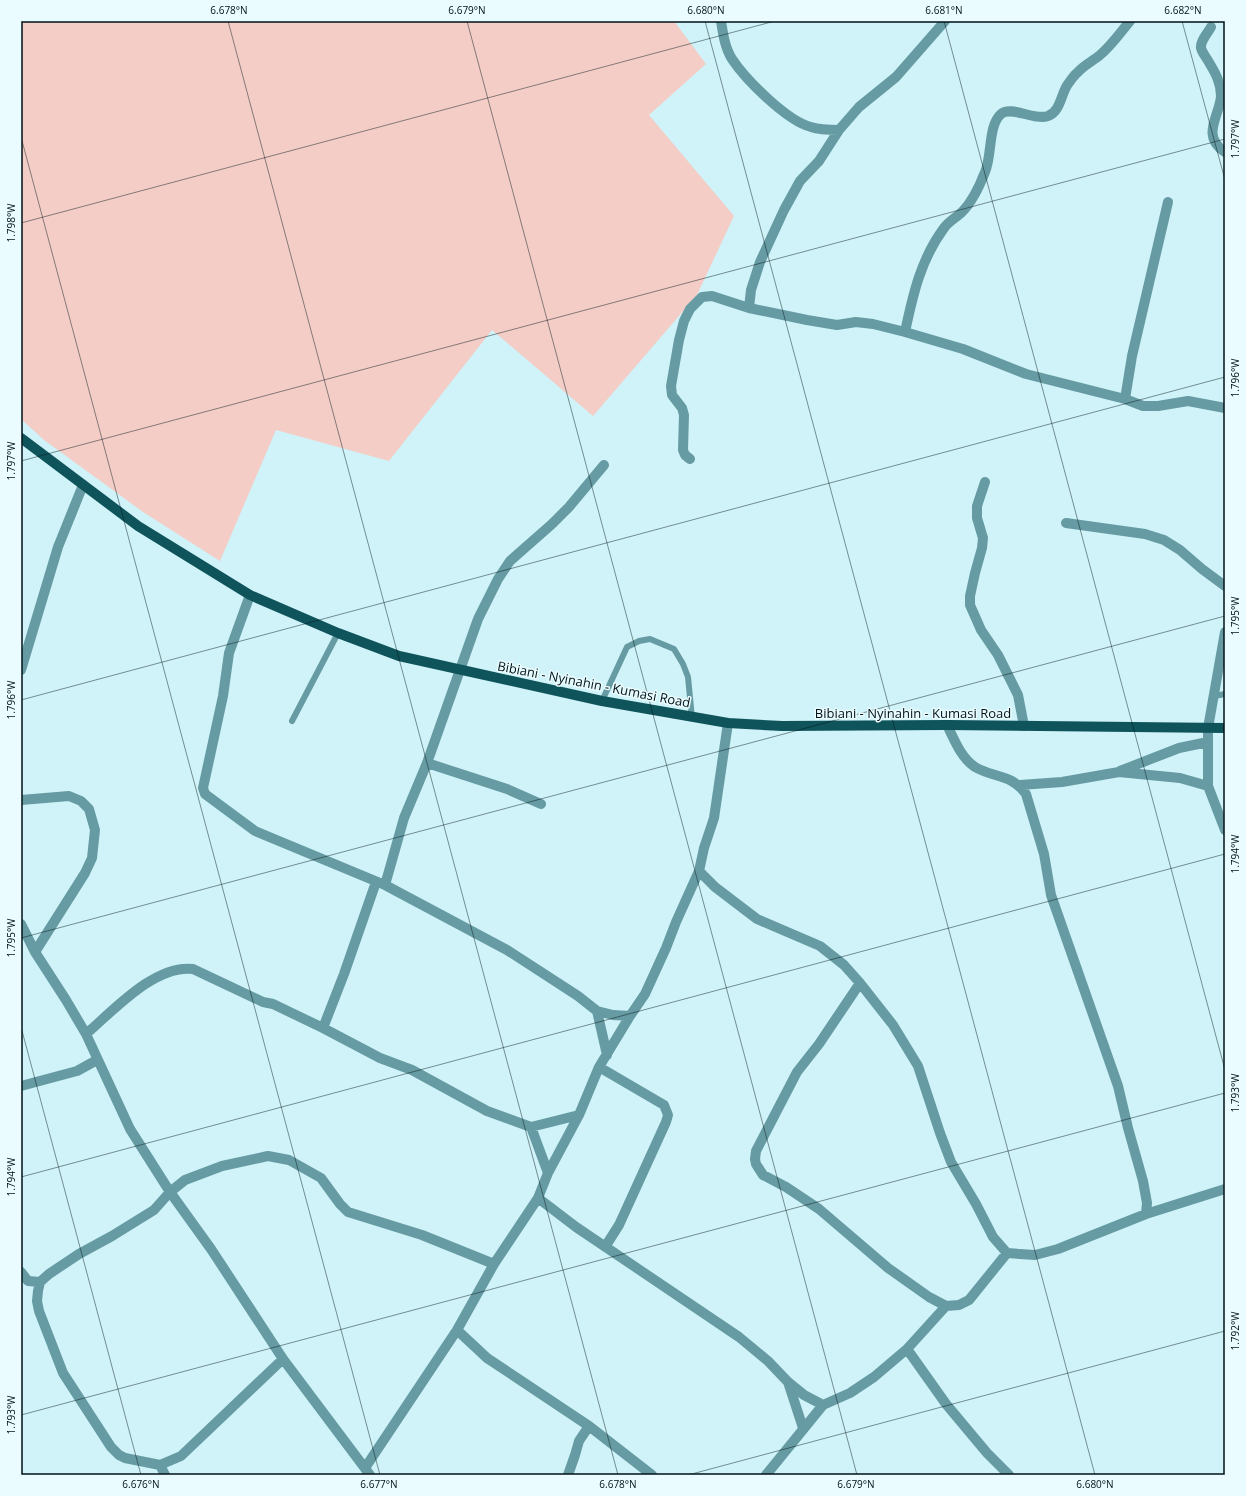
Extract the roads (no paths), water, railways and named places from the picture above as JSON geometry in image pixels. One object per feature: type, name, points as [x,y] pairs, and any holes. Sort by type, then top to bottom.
[{"type":"main road","name":"Bibiani - Nyinahin - Kumasi Road","points":[[21,438],[138,526],[250,595],[338,633],[399,656],[602,701],[692,718],[728,723],[782,726],[947,725],[1225,728]]},
{"type":"street","points":[[721,21],[723,36],[732,58],[744,75],[796,121],[810,127],[824,130],[839,130]]},
{"type":"street","points":[[749,308],[751,290],[760,262],[784,210],[800,181],[819,161],[839,130],[859,107],[896,78],[945,21]]},
{"type":"street","points":[[905,332],[913,294],[922,269],[936,239],[946,226],[963,211],[986,171],[993,131],[1001,114],[1010,111],[1037,117],[1048,116],[1056,110],[1067,86],[1078,71],[1100,55],[1130,21]]},
{"type":"street","points":[[1211,27],[1201,43],[1201,49],[1218,78],[1220,85],[1221,97],[1212,128],[1216,142],[1225,152]]},
{"type":"street","points":[[1125,399],[1132,356],[1168,202]]},
{"type":"street","points":[[690,459],[685,455],[683,450],[684,415],[682,408],[672,395],[671,386],[684,321],[690,309],[699,300],[707,296],[712,296],[749,308],[837,325],[856,322],[905,332],[963,349],[1026,374],[1125,399],[1143,406],[1158,406],[1188,401],[1225,408]]},
{"type":"street","points":[[323,1028],[381,884],[404,818],[427,763],[478,619],[498,579],[510,561],[561,516],[604,465]]},
{"type":"street","points":[[985,482],[981,492],[977,512],[977,518],[983,538],[982,548],[975,572],[970,596],[970,605],[981,630],[998,655],[1018,695],[1024,726]]},
{"type":"street","points":[[21,670],[58,547],[83,485]]},
{"type":"street","points":[[1066,523],[1145,534],[1164,540],[1180,550],[1225,586]]},
{"type":"street","points":[[250,595],[229,653],[224,696],[203,788],[205,794],[255,831],[381,884],[507,950],[578,996],[597,1011],[613,1015],[630,1016]]},
{"type":"street","points":[[1225,632],[1208,728],[1208,786],[1225,830]]},
{"type":"street","points":[[21,924],[35,952],[86,1034],[130,1129],[170,1192],[211,1249],[283,1359],[368,1471],[457,1330],[494,1264],[538,1198],[548,1173],[579,1115],[599,1067],[645,994],[699,871],[704,848],[714,818],[728,723]]},
{"type":"street","points":[[947,725],[961,753],[973,766],[990,774],[1011,780],[1020,785],[1026,794],[1044,854],[1051,896],[1118,1086],[1143,1181],[1146,1214]]},
{"type":"street","points":[[1020,785],[1062,782],[1119,772],[1179,748],[1208,742]]},
{"type":"street","points":[[427,763],[507,788],[542,804]]},
{"type":"street","points":[[1119,772],[1180,778],[1208,786]]},
{"type":"street","points":[[21,800],[69,796],[80,801],[89,809],[96,830],[92,858],[85,873],[35,952]]},
{"type":"street","points":[[699,871],[716,887],[757,918],[820,946],[844,965],[860,982],[893,1025],[918,1066],[951,1162],[976,1204],[993,1237],[1007,1253],[1034,1255],[1058,1249],[1146,1214],[1225,1189]]},
{"type":"street","points":[[86,1034],[142,985],[175,969],[192,969],[263,1002],[273,1004],[380,1058],[412,1070],[486,1111],[532,1127],[579,1115]]},
{"type":"street","points":[[860,982],[819,1044],[797,1072],[756,1151],[756,1164],[763,1175],[786,1187],[819,1209],[888,1268],[929,1297],[946,1306],[959,1306],[969,1300],[1007,1253]]},
{"type":"street","points":[[597,1011],[607,1055]]},
{"type":"street","points":[[21,1086],[77,1071],[97,1060]]},
{"type":"street","points":[[599,1067],[664,1105],[668,1115],[660,1137],[619,1225],[605,1247]]},
{"type":"street","points":[[532,1127],[548,1173]]},
{"type":"street","points":[[283,1359],[181,1456],[160,1465],[141,1462],[119,1455],[107,1440],[63,1373],[39,1311],[37,1301],[40,1282],[49,1274],[79,1254],[154,1210],[170,1192],[185,1180],[222,1166],[268,1156],[289,1160],[321,1178],[340,1204],[348,1212],[422,1235],[494,1264]]},
{"type":"street","points":[[538,1198],[605,1247],[739,1337],[768,1361],[788,1382],[804,1395],[822,1405]]},
{"type":"street","points":[[21,1272],[24,1278],[28,1281],[40,1282]]},
{"type":"street","points":[[766,1475],[822,1405],[850,1393],[874,1377],[907,1348],[946,1306]]},
{"type":"street","points":[[457,1330],[487,1358],[589,1426],[652,1475]]},
{"type":"street","points":[[907,1348],[946,1404],[987,1453],[1009,1475]]},
{"type":"street","points":[[788,1382],[803,1428]]},
{"type":"street","points":[[568,1475],[576,1455],[579,1441],[589,1426]]},
{"type":"street","points":[[160,1465],[165,1475]]},
{"type":"lane","points":[[292,721],[338,633]]},
{"type":"lane","points":[[602,701],[627,647],[639,640],[650,638],[674,649],[683,664],[688,677],[692,718]]},
{"type":"lane","points":[[1214,696],[1225,694]]}]
